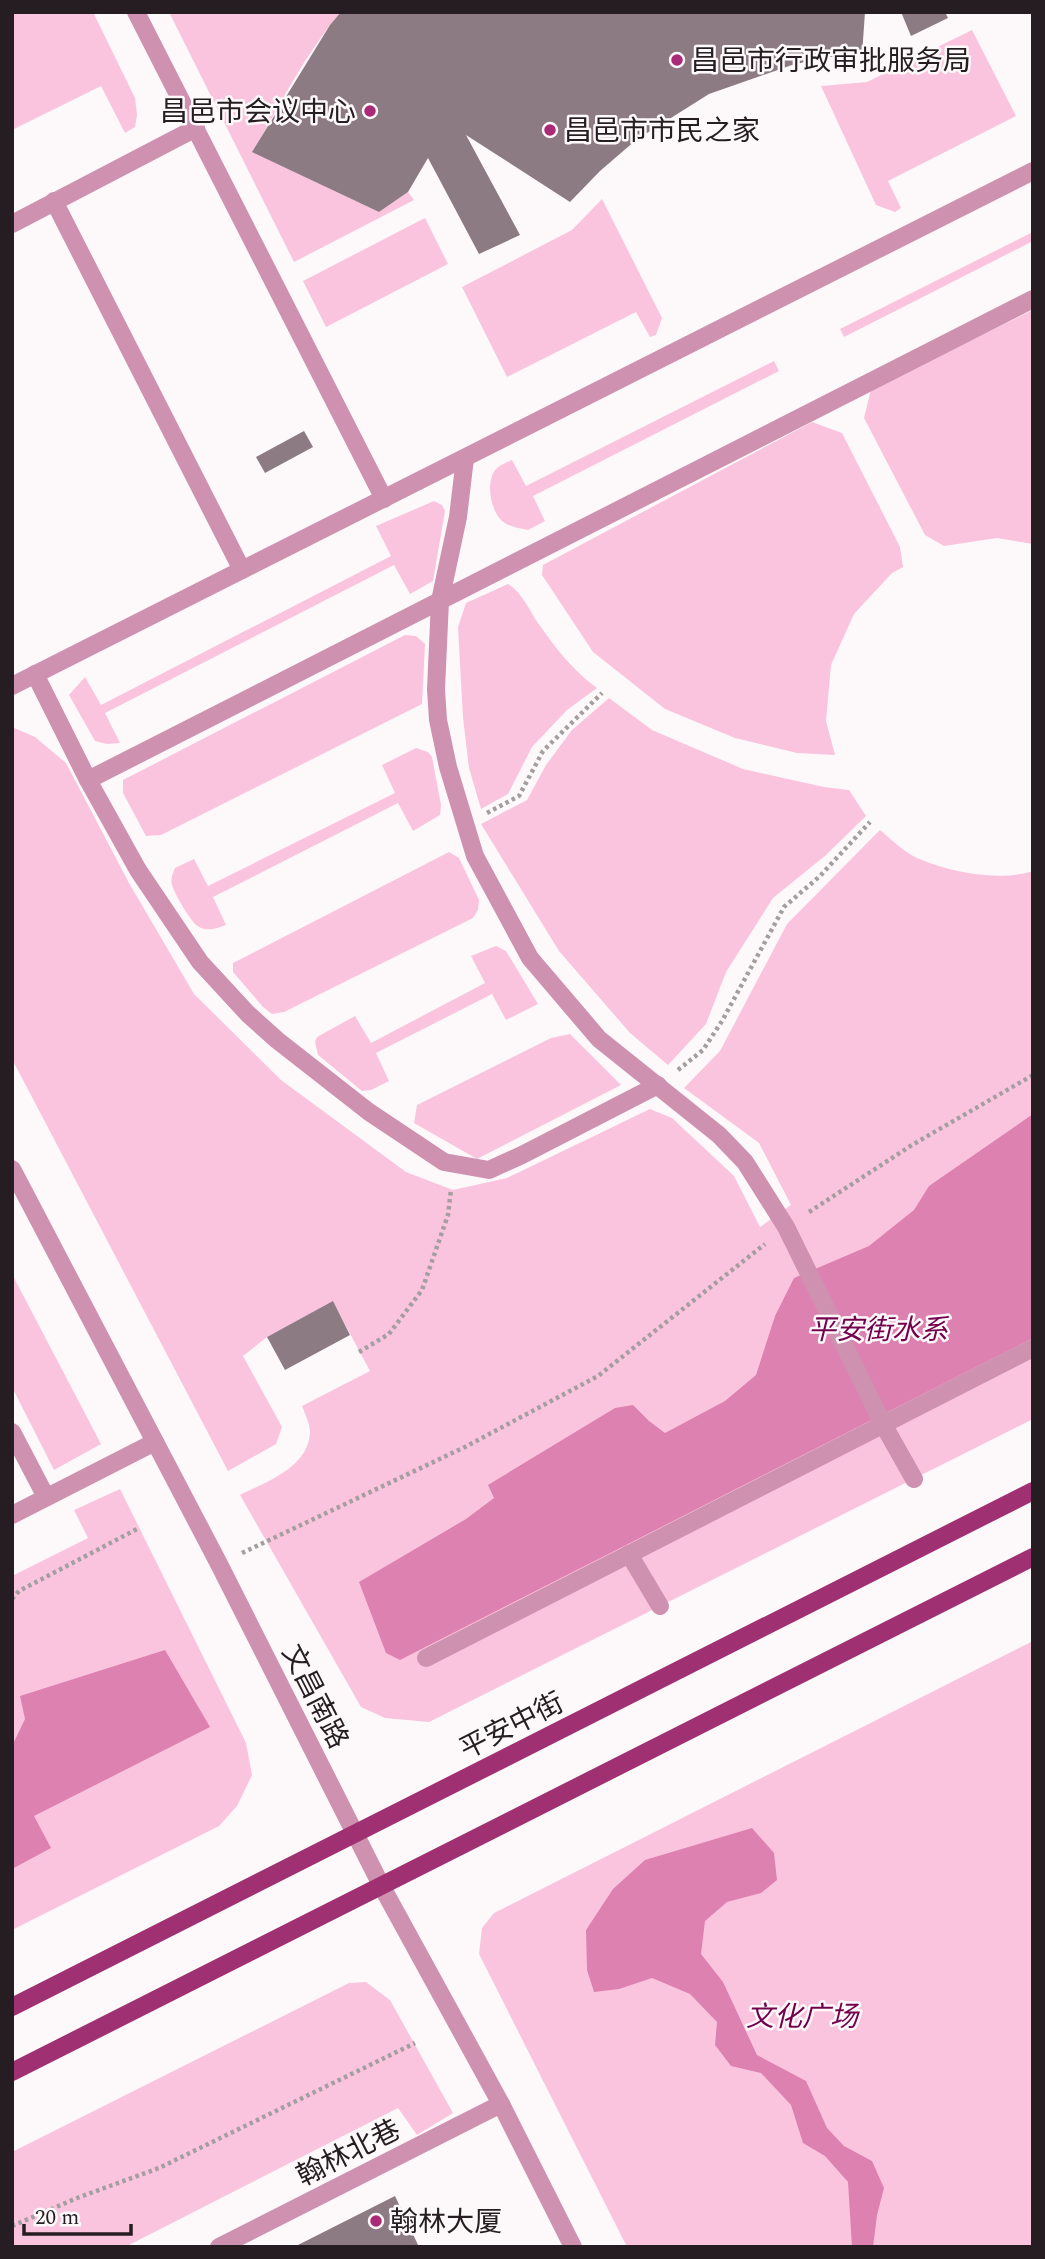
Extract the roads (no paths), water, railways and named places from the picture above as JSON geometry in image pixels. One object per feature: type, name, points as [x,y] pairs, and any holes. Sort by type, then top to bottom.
[{"type":"main road","name":"平安中街","points":[[12,2007],[1033,1491]]},
{"type":"main road","points":[[12,2073],[1033,1557]]},
{"type":"street","points":[[136,12],[384,499]]},
{"type":"street","points":[[12,224],[196,128]]},
{"type":"street","points":[[12,686],[1033,172]]},
{"type":"street","points":[[54,201],[242,570]]},
{"type":"street","points":[[88,780],[1033,299]]},
{"type":"street","points":[[465,458],[458,517],[440,601],[436,689],[438,720],[447,767],[475,856],[530,958],[599,1039],[719,1135],[746,1162],[786,1227],[883,1424],[914,1479]]},
{"type":"street","points":[[35,674],[88,780],[145,882],[200,962],[248,1014],[277,1040],[369,1112],[444,1162],[489,1170],[657,1085]]},
{"type":"street","name":"文昌南路","points":[[12,1169],[219,1564],[381,1885],[501,2104],[573,2247]]},
{"type":"street","points":[[426,1658],[1033,1348]]},
{"type":"street","points":[[12,1432],[46,1497]]},
{"type":"street","points":[[12,1515],[155,1442]]},
{"type":"street","points":[[629,1554],[660,1606]]},
{"type":"street","name":"翰林北巷","points":[[219,2247],[501,2104]]},
{"type":"place","name":"昌邑市行政审批服务局","points":[[677,60]]},
{"type":"place","name":"昌邑市会议中心","points":[[370,111]]},
{"type":"place","name":"昌邑市市民之家","points":[[550,130]]},
{"type":"place","name":"翰林大厦","points":[[376,2221]]},
{"type":"park label","name":"平安街水系","points":[[878,1329]]},
{"type":"park label","name":"文化广场","points":[[802,2016]]}]
